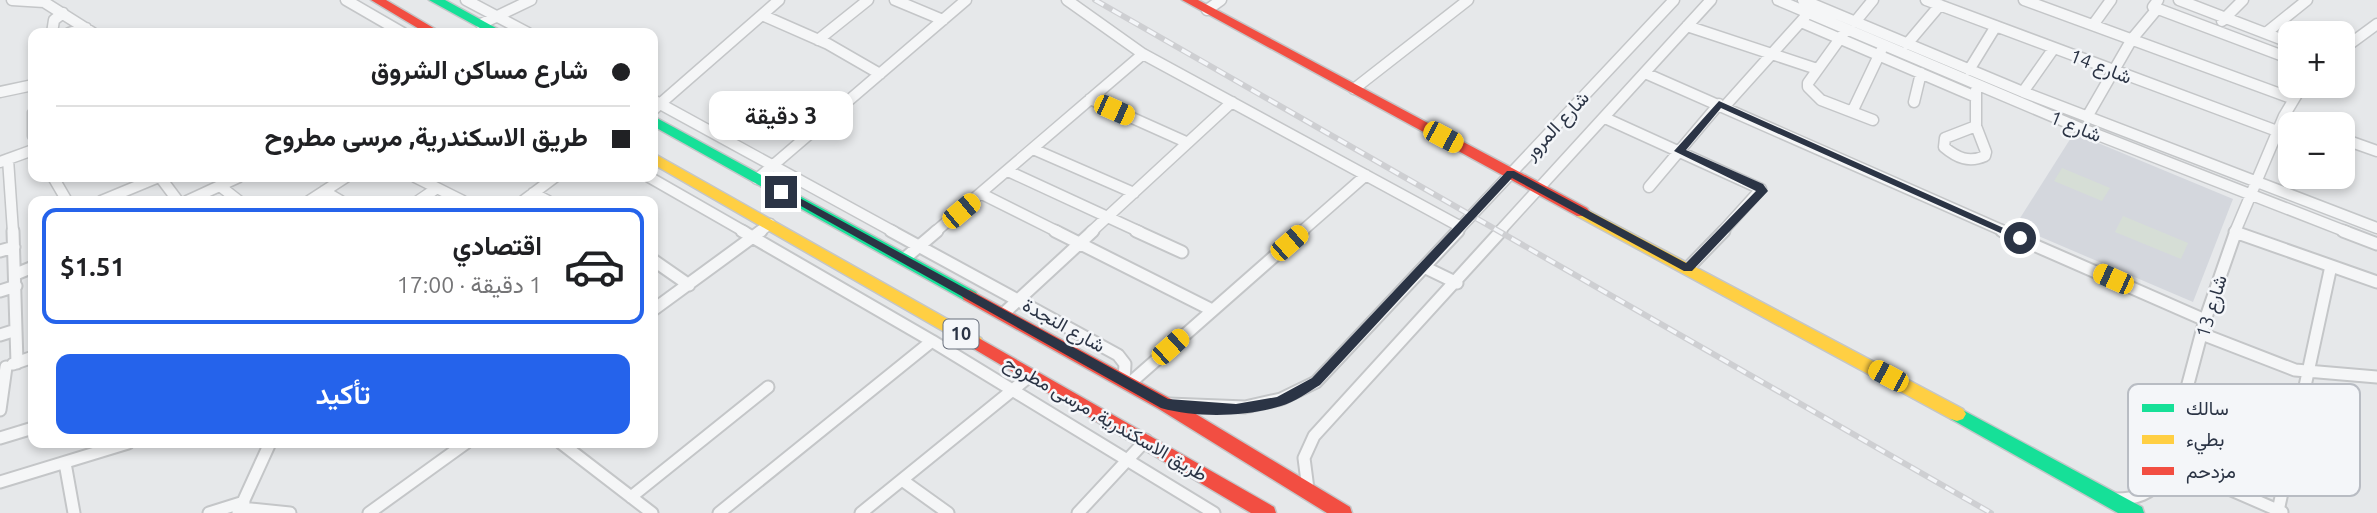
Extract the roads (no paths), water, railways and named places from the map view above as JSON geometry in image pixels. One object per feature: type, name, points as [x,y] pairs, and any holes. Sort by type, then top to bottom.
[{"type":"main road","points":[[384,3],[410,0]]},
{"type":"main road","points":[[435,0],[481,24],[497,25]]},
{"type":"main road","points":[[1188,0],[1688,268],[2135,513]]},
{"type":"main road","points":[[384,3],[426,28]]},
{"type":"main road","name":"طريق الاسكندرية, مرسى مطروح","points":[[658,123],[1127,382],[1308,489],[1343,513]]},
{"type":"main road","name":"طريق الاسكندرية, مرسى مطروح","points":[[658,161],[1146,440],[1267,513]]},
{"type":"street","points":[[12,0],[41,1],[85,28]]},
{"type":"street","points":[[346,0],[394,28]]},
{"type":"street","points":[[466,0],[497,25],[531,0]]},
{"type":"street","points":[[658,103],[779,0]]},
{"type":"street","points":[[818,40],[868,0]]},
{"type":"street","points":[[895,0],[943,20]]},
{"type":"street","points":[[757,179],[966,0]]},
{"type":"street","points":[[1067,0],[1143,54],[1461,227]]},
{"type":"street","points":[[1207,10],[1222,0]]},
{"type":"street","points":[[1354,89],[1468,0]]},
{"type":"street","name":"شارع المرور","points":[[1165,404],[1236,410],[1280,401],[1299,393],[1329,369],[1674,0]]},
{"type":"street","name":"شارع المرور","points":[[1308,489],[1304,458],[1309,443],[1711,0]]},
{"type":"street","name":"شارع 1","points":[[1778,0],[1809,13],[1907,44],[2023,92],[2377,228]]},
{"type":"street","name":"شارع 1","points":[[1806,0],[1884,45],[2251,196],[2377,244]]},
{"type":"street","points":[[1873,0],[1840,38],[1808,83],[1811,92],[1821,100],[1873,120]]},
{"type":"street","name":"شارع 14","points":[[1926,0],[2277,131]]},
{"type":"street","points":[[2024,0],[2294,99]]},
{"type":"street","points":[[2093,25],[2110,0]]},
{"type":"street","points":[[2179,0],[2278,38]]},
{"type":"street","points":[[2212,30],[2243,0]]},
{"type":"street","points":[[2266,33],[2306,0]]},
{"type":"street","points":[[2087,117],[2132,39],[2158,4],[2212,30],[2278,55]]},
{"type":"street","points":[[1907,44],[1940,5]]},
{"type":"street","points":[[53,28],[54,19],[63,13]]},
{"type":"street","points":[[1649,187],[1809,13]]},
{"type":"street","points":[[762,15],[818,40],[880,74]]},
{"type":"street","points":[[1801,22],[1976,97]]},
{"type":"street","points":[[2355,40],[2377,24]]},
{"type":"street","points":[[1688,26],[1817,69]]},
{"type":"street","points":[[1969,69],[1996,26]]},
{"type":"street","points":[[1852,112],[1884,45]]},
{"type":"street","points":[[2023,92],[2054,48]]},
{"type":"street","points":[[904,259],[1143,54]]},
{"type":"street","points":[[1913,102],[1921,73]]},
{"type":"street","points":[[1646,74],[1722,105],[2206,320]]},
{"type":"street","points":[[1976,84],[1976,126]]},
{"type":"street","points":[[0,92],[28,86]]},
{"type":"street","points":[[1090,99],[1186,142]]},
{"type":"street","name":"شارع 13","points":[[2286,112],[2294,99]]},
{"type":"street","points":[[1003,314],[1232,102]]},
{"type":"street","name":"شارع النجدة","points":[[658,106],[1118,355],[1125,364],[1127,382]]},
{"type":"street","points":[[1605,118],[1759,186],[1762,191],[1688,268]]},
{"type":"street","name":"شارع 13","points":[[2188,384],[2235,232],[2277,131]]},
{"type":"street","points":[[2355,144],[2372,150],[2377,140]]},
{"type":"street","points":[[1033,149],[1134,192]]},
{"type":"street","points":[[0,410],[16,330],[14,247],[5,209],[4,160],[28,152]]},
{"type":"street","points":[[1008,171],[1182,251]]},
{"type":"street","points":[[1127,382],[1366,175]]},
{"type":"street","points":[[113,196],[148,182]]},
{"type":"street","points":[[198,196],[228,182]]},
{"type":"street","points":[[316,196],[338,182]]},
{"type":"street","points":[[425,182],[453,196]]},
{"type":"street","points":[[529,196],[548,182]]},
{"type":"street","points":[[658,182],[932,341],[1214,513]]},
{"type":"street","points":[[220,186],[233,196]]},
{"type":"street","points":[[425,196],[437,188]]},
{"type":"street","points":[[324,191],[332,196]]},
{"type":"street","points":[[533,193],[539,196]]},
{"type":"street","points":[[982,194],[1212,310]]},
{"type":"street","points":[[658,307],[770,224]]},
{"type":"street","points":[[2235,232],[2331,266],[2376,278]]},
{"type":"street","points":[[0,251],[14,247]]},
{"type":"street","points":[[658,263],[689,285]]},
{"type":"street","points":[[2306,384],[2331,266]]},
{"type":"street","points":[[1424,267],[1457,283]]},
{"type":"street","points":[[0,291],[28,271]]},
{"type":"street","points":[[0,335],[16,330]]},
{"type":"street","points":[[2202,334],[2281,366],[2308,372],[2377,377]]},
{"type":"street","points":[[719,513],[932,341]]},
{"type":"street","points":[[8,366],[28,359]]},
{"type":"street","points":[[861,513],[1031,375]]},
{"type":"street","points":[[631,497],[768,387]]},
{"type":"street","points":[[0,438],[28,430]]},
{"type":"street","points":[[1078,513],[1146,440]]},
{"type":"street","points":[[0,482],[112,448]]},
{"type":"street","points":[[241,508],[268,448]]},
{"type":"street","points":[[369,513],[459,448]]},
{"type":"street","points":[[567,448],[652,513]]},
{"type":"street","points":[[65,463],[74,513]]},
{"type":"street","points":[[902,480],[948,513]]},
{"type":"street","name":"شارع 13","points":[[2110,499],[2142,496]]},
{"type":"street","points":[[2245,496],[2282,512]]},
{"type":"street","points":[[209,513],[241,508],[290,513]]},
{"type":"railway","points":[[1095,0],[1991,513]]}]
